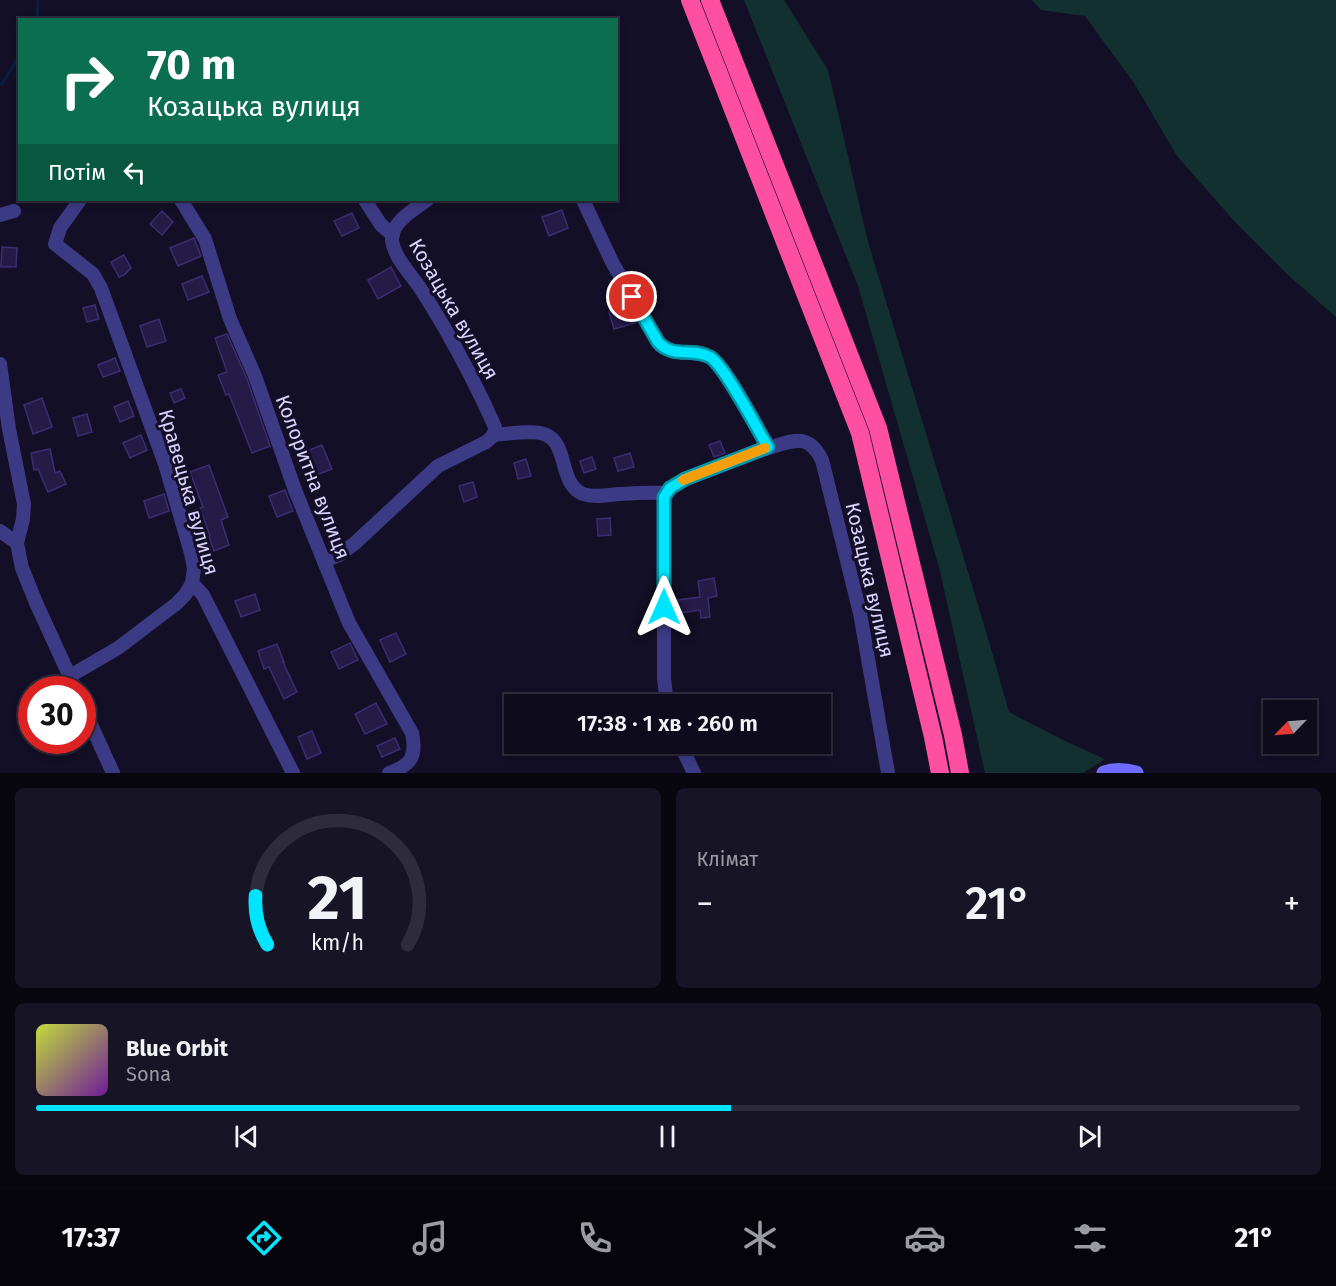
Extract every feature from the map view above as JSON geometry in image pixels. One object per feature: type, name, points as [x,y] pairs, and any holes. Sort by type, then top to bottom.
[{"type":"highway","points":[[690,0],[860,433],[940,773]]},
{"type":"highway","points":[[710,0],[878,428],[953,735],[960,773]]},
{"type":"street","name":"Кравецька вулиця","points":[[79,201],[60,228],[55,244],[93,274],[101,288],[165,464],[191,553],[194,569],[192,583],[203,595],[293,773]]},
{"type":"street","name":"Колоритна вулиця","points":[[182,201],[205,239],[230,319],[255,376],[295,490],[348,623],[412,733],[414,752],[410,762],[389,773]]},
{"type":"street","name":"Козацька вулиця","points":[[366,201],[381,225],[393,235]]},
{"type":"street","name":"Козацька вулиця","points":[[426,201],[398,223],[394,228],[392,239],[396,252],[439,319],[477,388],[495,427],[493,435]]},
{"type":"street","points":[[583,201],[612,262],[658,342],[669,351],[696,352],[715,361],[726,375],[768,447]]},
{"type":"street","points":[[0,215],[14,211]]},
{"type":"street","points":[[0,364],[9,429],[24,504],[17,543],[22,568],[69,675],[118,648],[176,604],[192,583]]},
{"type":"street","points":[[324,561],[339,555],[354,544],[438,466],[486,442],[493,435],[545,434],[556,444],[569,480],[573,487],[582,494],[592,496],[666,493],[663,514],[666,694]]},
{"type":"street","name":"Козацька вулиця","points":[[666,493],[685,479],[768,447],[799,440],[817,450],[822,460],[860,613],[888,773]]},
{"type":"street","points":[[0,531],[17,543]]},
{"type":"street","points":[[96,736],[113,773]]},
{"type":"street","points":[[685,754],[694,773]]},
{"type":"street","points":[[1104,773],[1126,770],[1136,773]]},
{"type":"green space","points":[[744,0],[784,0],[828,70],[868,242],[1009,712],[1105,759],[1083,773],[985,773],[940,571],[858,286]]},
{"type":"green space","points":[[1032,0],[1336,0],[1336,317],[1288,275],[1234,221],[1177,156],[1134,83],[1085,16],[1041,10]]},
{"type":"building","points":[[562,210],[568,228],[549,236],[542,217]]},
{"type":"building","points":[[162,211],[173,222],[162,235],[150,224]]},
{"type":"building","points":[[352,213],[359,228],[342,236],[334,221]]},
{"type":"building","points":[[194,238],[201,256],[178,266],[170,248]]},
{"type":"building","points":[[2,247],[17,248],[16,267],[1,267]]},
{"type":"building","points":[[124,255],[131,268],[119,277],[111,262]]},
{"type":"building","points":[[391,267],[401,286],[378,299],[368,280]]},
{"type":"building","points":[[202,276],[209,292],[188,300],[182,284]]},
{"type":"building","points":[[95,305],[99,319],[87,322],[83,308]]},
{"type":"building","points":[[628,307],[635,323],[614,329],[609,312]]},
{"type":"building","points":[[159,319],[166,341],[147,347],[140,326]]},
{"type":"building","points":[[227,334],[247,379],[270,446],[252,453],[229,394],[226,395],[218,375],[227,372],[215,338]]},
{"type":"building","points":[[115,358],[120,371],[103,377],[98,365]]},
{"type":"building","points":[[181,389],[185,398],[174,403],[170,393]]},
{"type":"building","points":[[42,398],[52,427],[33,434],[24,405]]},
{"type":"building","points":[[128,401],[134,416],[120,422],[114,407]]},
{"type":"building","points":[[87,414],[92,432],[78,436],[73,418]]},
{"type":"building","points":[[141,435],[147,450],[130,458],[123,443]]},
{"type":"building","points":[[720,441],[725,453],[714,457],[709,445]]},
{"type":"building","points":[[322,445],[332,469],[316,475],[307,451]]},
{"type":"building","points":[[50,449],[55,473],[60,471],[66,484],[48,492],[38,469],[34,470],[31,453]]},
{"type":"building","points":[[630,453],[634,467],[618,471],[614,458]]},
{"type":"building","points":[[592,457],[596,469],[584,473],[580,461]]},
{"type":"building","points":[[526,459],[531,476],[518,479],[514,463]]},
{"type":"building","points":[[209,465],[228,517],[221,520],[229,545],[214,551],[200,508],[203,507],[190,472]]},
{"type":"building","points":[[473,482],[477,497],[464,502],[459,486]]},
{"type":"building","points":[[285,490],[293,511],[277,517],[269,496]]},
{"type":"building","points":[[164,494],[169,511],[149,518],[144,501]]},
{"type":"building","points":[[610,518],[611,535],[598,536],[597,519]]},
{"type":"building","points":[[714,578],[717,596],[708,598],[710,617],[701,618],[700,610],[680,613],[678,600],[700,597],[698,581]]},
{"type":"building","points":[[255,594],[260,610],[241,617],[235,601]]},
{"type":"building","points":[[396,633],[406,654],[390,662],[380,640]]},
{"type":"building","points":[[350,643],[358,660],[339,669],[331,652]]},
{"type":"building","points":[[277,644],[297,692],[284,699],[269,667],[264,669],[258,651]]},
{"type":"building","points":[[376,703],[387,724],[365,734],[355,714]]},
{"type":"building","points":[[312,731],[321,753],[307,759],[298,737]]},
{"type":"building","points":[[395,738],[400,749],[382,757],[377,746]]},
{"type":"waterway","points":[[37,18],[38,0]]},
{"type":"waterway","points":[[0,85],[18,58]]},
{"type":"slow traffic","points":[[683,480],[765,448]]},
{"type":"route","points":[[632,297],[663,348],[680,353],[696,352],[715,361],[726,375],[768,447],[685,479],[670,488],[664,497],[664,607]]}]
